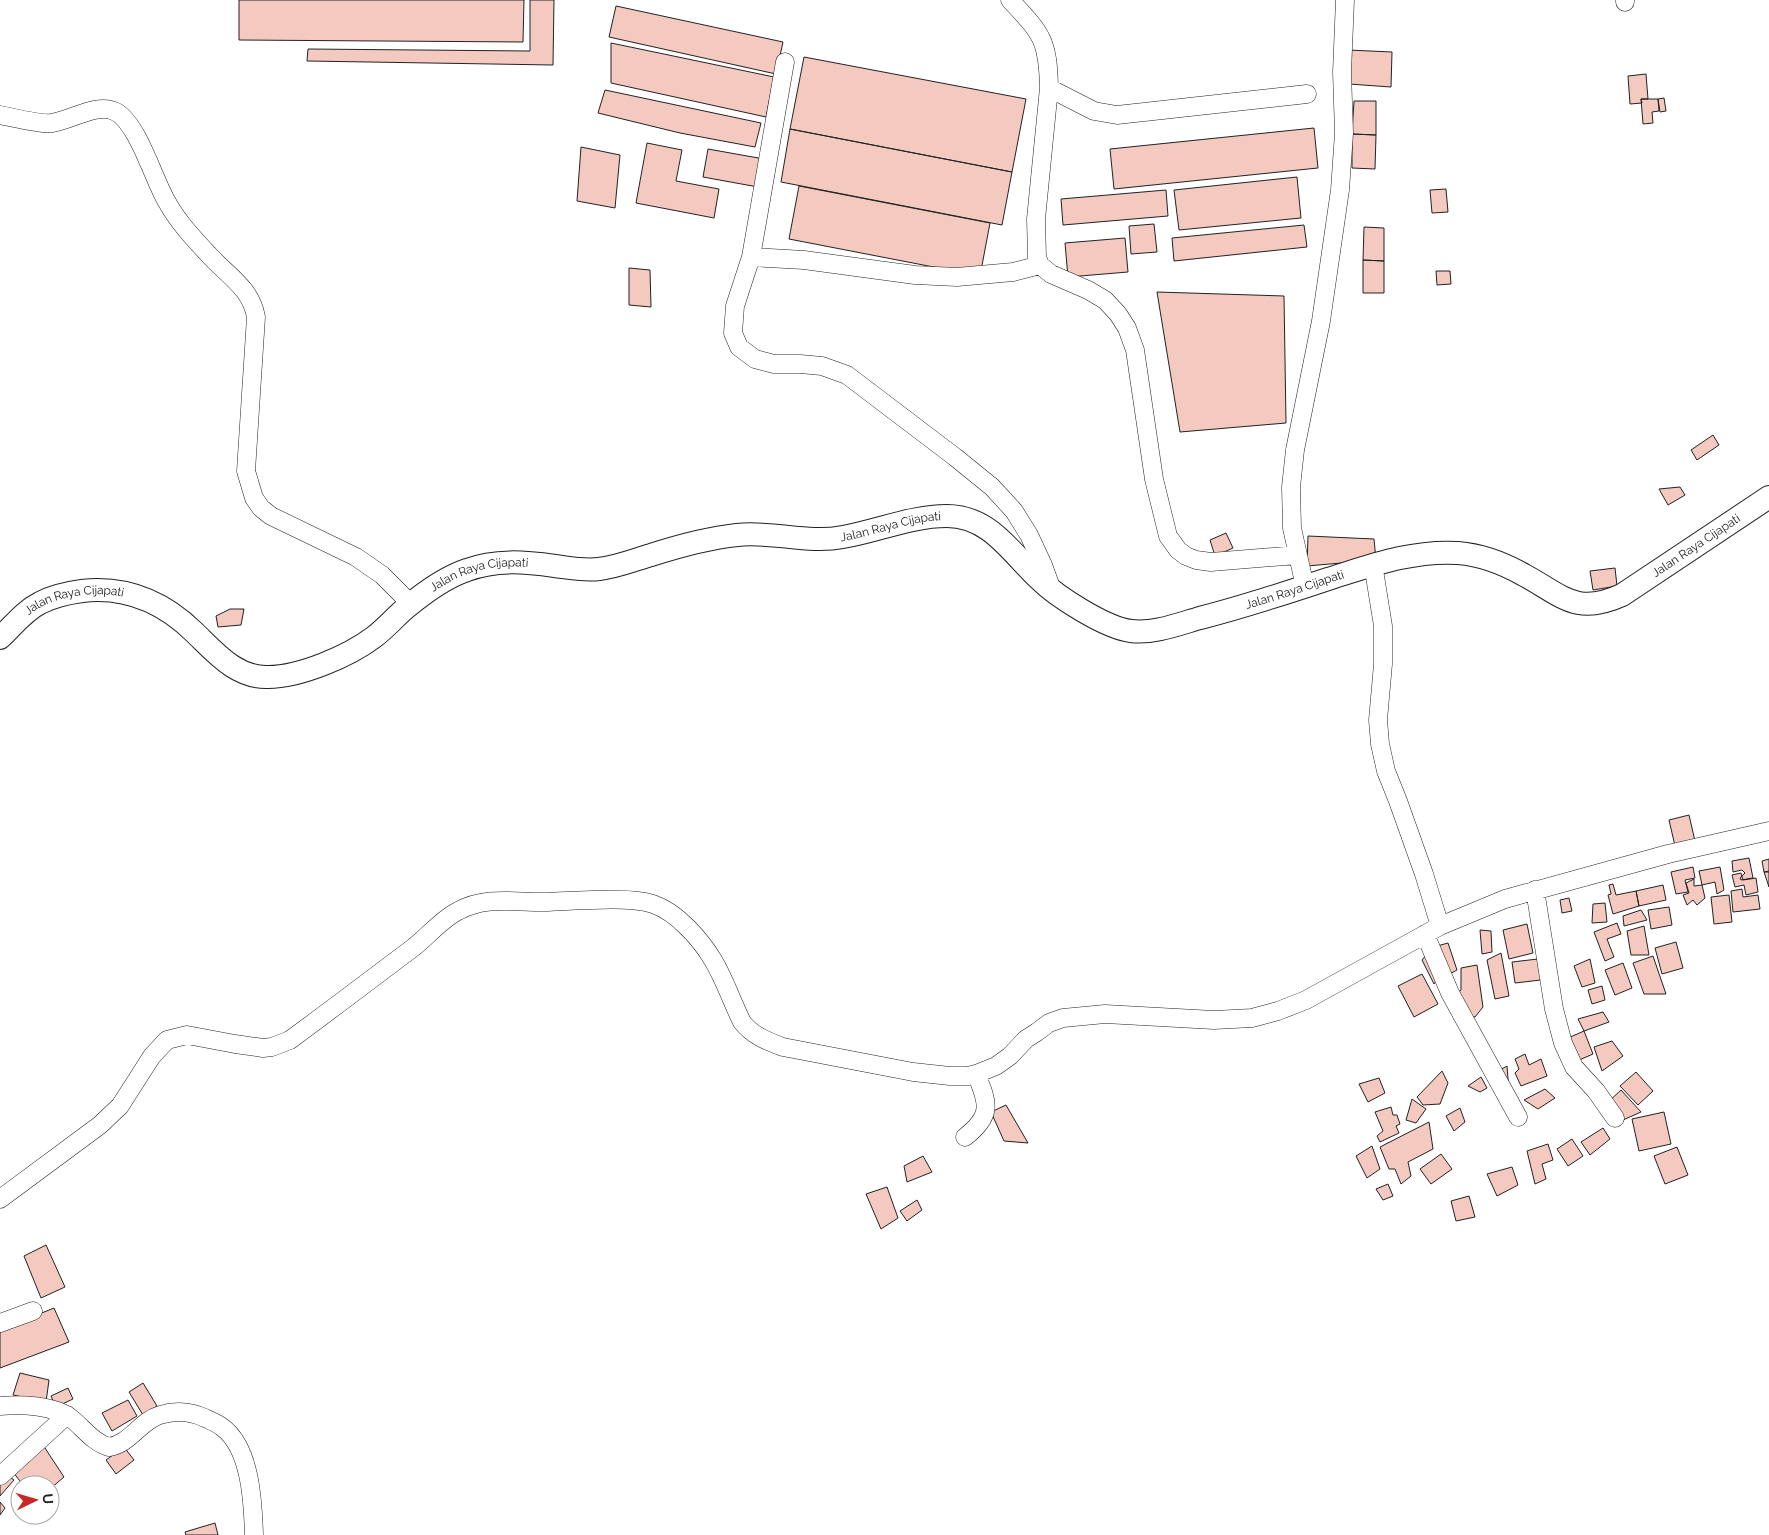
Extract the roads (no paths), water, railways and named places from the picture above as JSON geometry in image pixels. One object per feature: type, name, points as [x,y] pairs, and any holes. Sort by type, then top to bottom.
[{"type":"main road","name":"Jalan Raya Cijapati","points":[[0,638],[29,610],[48,599],[70,592],[94,590],[120,591],[150,600],[180,619],[220,657],[241,671],[252,676],[271,678],[294,674],[344,654],[374,637],[411,604],[442,581],[466,570],[490,563],[528,563],[579,570],[594,570],[611,567],[689,544],[732,535],[754,533],[824,540],[856,535],[906,521],[948,516],[975,521],[990,529],[1052,591],[1118,628],[1127,631],[1143,632],[1225,612],[1374,564],[1430,553],[1466,554],[1497,561],[1520,572],[1564,600],[1594,604],[1608,602],[1622,595],[1769,497]]},
{"type":"street","points":[[1010,0],[1034,26],[1043,40],[1047,52],[1049,88],[1036,219],[1036,244],[1040,265],[1051,274],[1088,290],[1105,300],[1118,314],[1127,328],[1135,350],[1158,497],[1168,536],[1178,550],[1196,560],[1211,562],[1297,554]]},
{"type":"street","points":[[1304,587],[1292,528],[1291,487],[1295,450],[1322,312],[1340,190],[1344,133],[1342,72],[1345,0]]},
{"type":"street","points":[[785,62],[751,256],[735,306],[733,333],[738,347],[755,359],[774,364],[822,366],[847,375],[955,458],[992,487],[1014,511],[1043,565],[1052,591]]},
{"type":"street","points":[[1049,88],[1094,111],[1117,115],[1307,94]]},
{"type":"street","points":[[0,115],[51,124],[103,108],[116,112],[124,118],[139,143],[166,202],[186,230],[244,289],[254,306],[256,317],[246,471],[254,498],[261,508],[271,516],[356,558],[382,575],[411,604]]},
{"type":"street","points":[[751,256],[804,260],[915,275],[956,277],[1013,272],[1040,265]]},
{"type":"street","points":[[1374,564],[1383,626],[1383,664],[1378,720],[1380,744],[1386,771],[1398,800],[1450,993],[1518,1117]]},
{"type":"street","points":[[0,1199],[100,1125],[120,1106],[152,1056],[167,1040],[186,1035],[256,1048],[282,1044],[426,938],[449,916],[481,902],[502,900],[537,902],[620,900],[654,904],[672,914],[685,925],[713,959],[742,1022],[748,1030],[763,1040],[783,1047],[912,1072],[950,1076],[976,1074],[996,1066],[1010,1056],[1026,1039],[1049,1023],[1063,1018],[1105,1014],[1230,1020],[1252,1018],[1278,1011],[1306,1000],[1345,980],[1433,930],[1505,899],[1668,854],[1769,831]]},
{"type":"street","points":[[1535,890],[1554,1009],[1563,1043],[1574,1067],[1596,1091],[1615,1118]]},
{"type":"street","points":[[965,1137],[976,1128],[986,1111],[983,1091],[976,1074]]},
{"type":"street","points":[[0,1324],[33,1311]]},
{"type":"street","points":[[0,1406],[33,1406],[67,1415],[99,1443],[108,1447],[119,1444],[127,1439],[150,1419],[174,1412],[191,1413],[222,1427],[232,1438],[246,1467],[250,1485],[254,1535]]},
{"type":"street","points":[[0,1476],[67,1415]]}]
